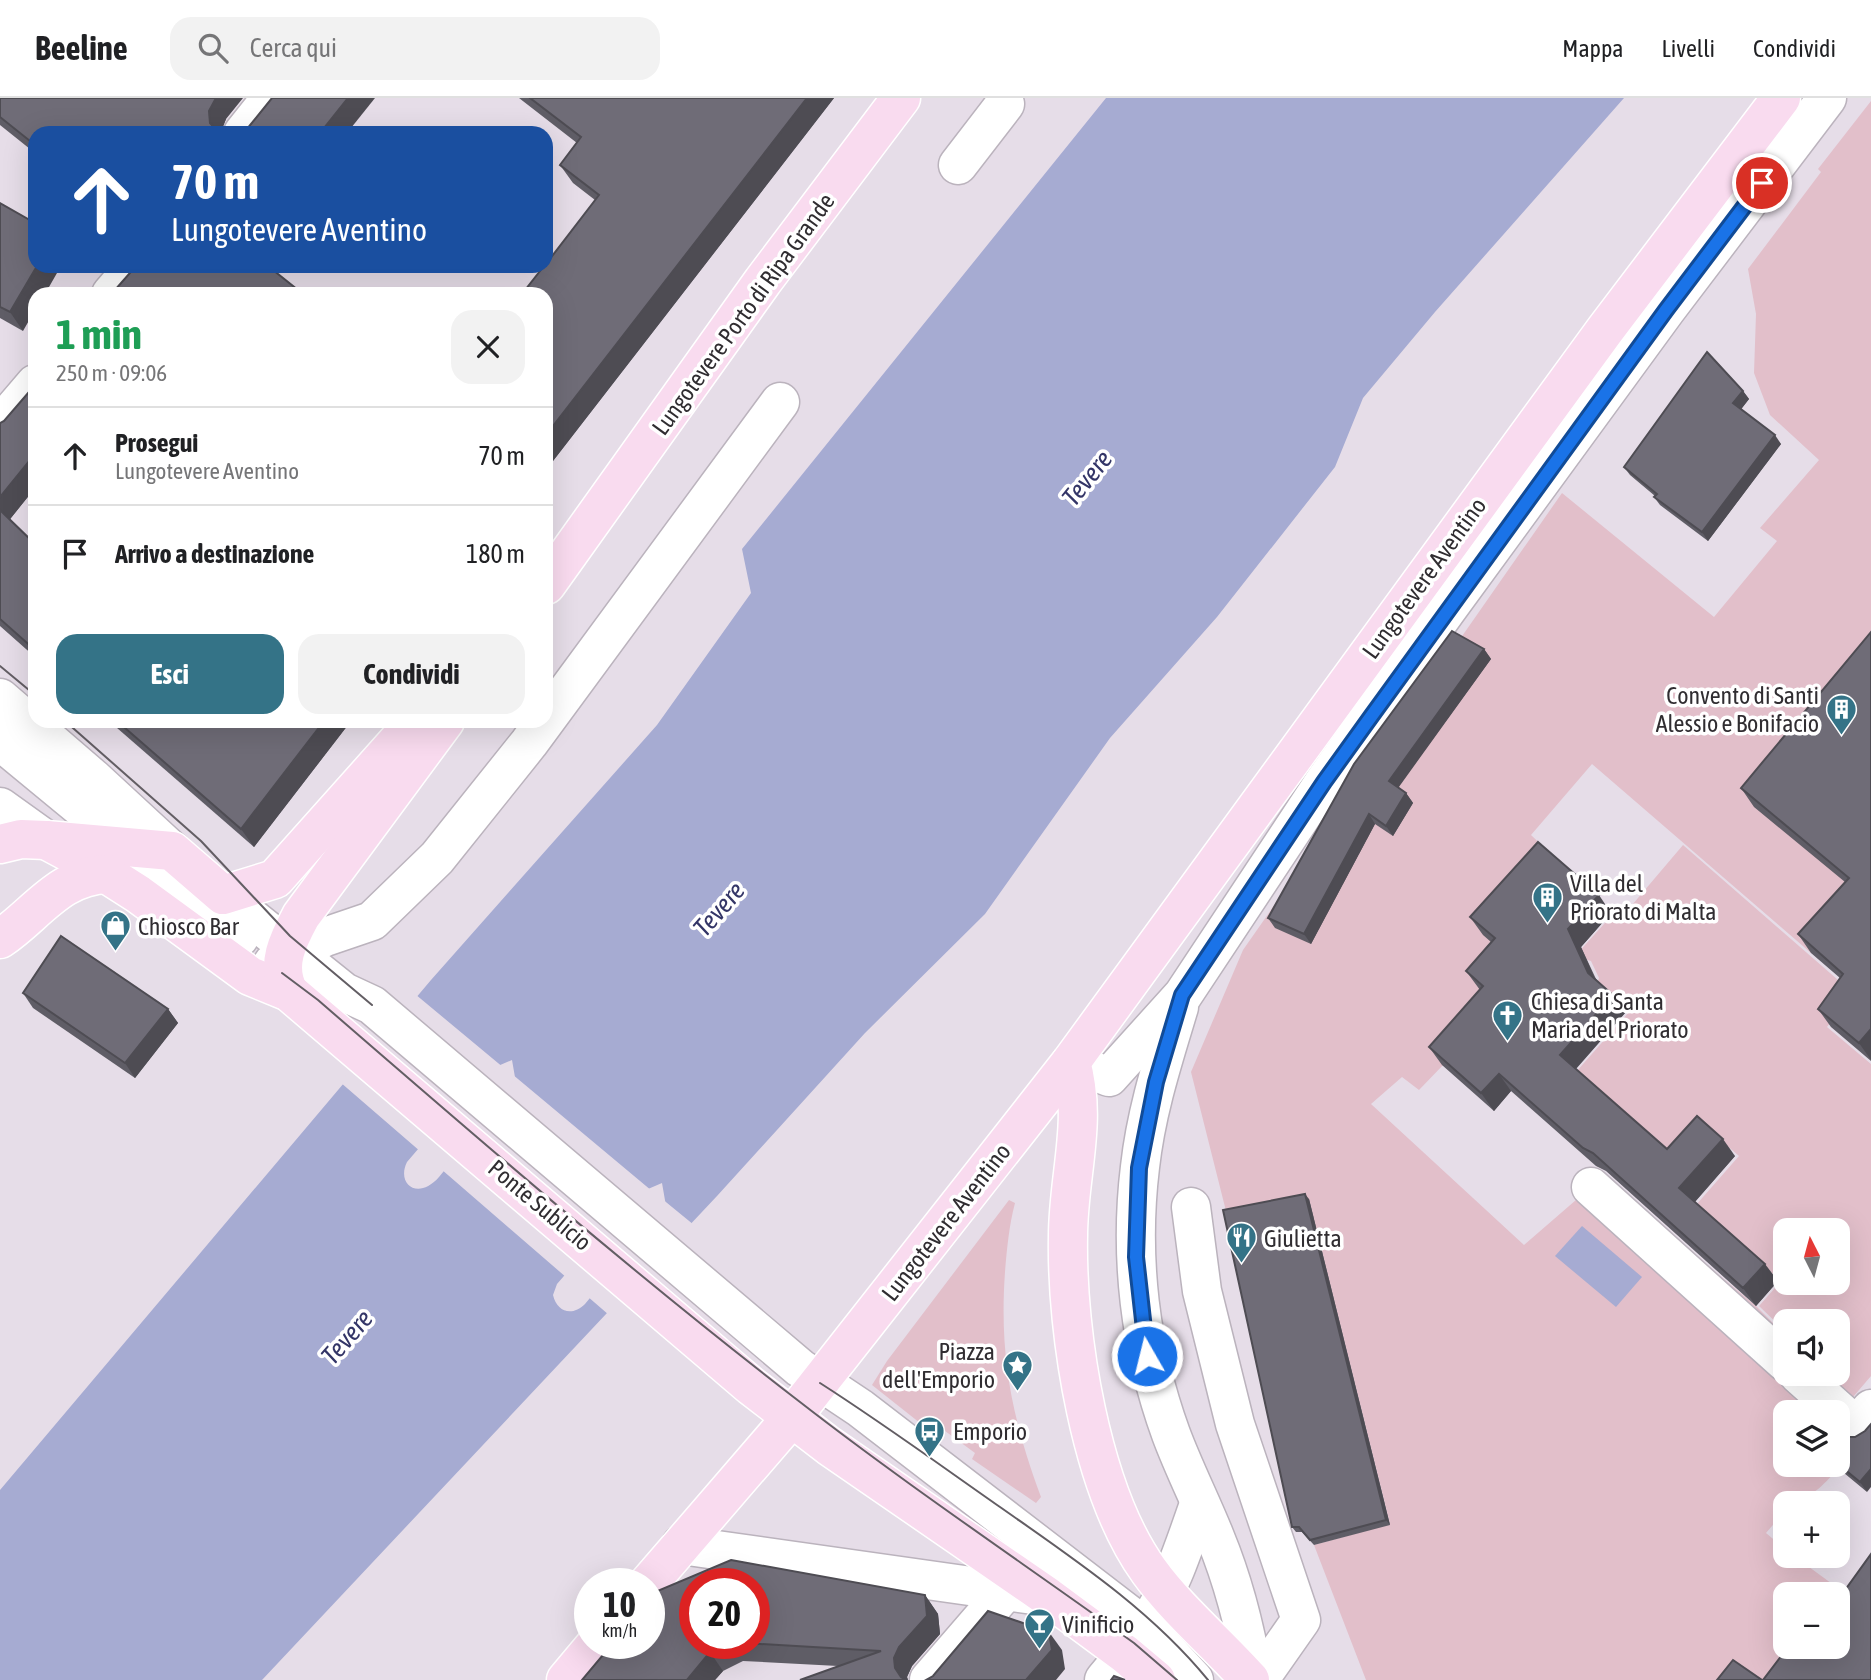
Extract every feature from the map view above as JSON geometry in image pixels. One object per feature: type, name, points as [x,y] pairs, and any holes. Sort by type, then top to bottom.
[{"type":"main road","name":"Lungotevere Porto di Ripa Grande","points":[[553,576],[763,281],[901,98]]},
{"type":"main road","name":"Lungotevere Aventino","points":[[820,1382],[1071,1062],[1605,330],[1781,98]]},
{"type":"main road","name":"Lungotevere Porto di Ripa Grande","points":[[553,568],[586,531]]},
{"type":"main road","points":[[13,928],[71,882],[117,860],[172,851],[223,895],[246,890],[275,878],[410,728]]},
{"type":"main road","points":[[281,962],[313,898],[440,728]]},
{"type":"main road","points":[[0,844],[21,839],[46,840]]},
{"type":"main road","name":"Ponte Sublicio","points":[[46,840],[117,860],[281,962],[721,1358],[779,1407]]},
{"type":"main road","points":[[1071,1062],[1080,1106],[1067,1258],[1077,1363],[1097,1453],[1116,1512],[1148,1569],[1165,1591],[1254,1680]]},
{"type":"main road","points":[[662,1568],[681,1545],[779,1407],[820,1382]]},
{"type":"main road","points":[[779,1407],[829,1446],[1048,1597],[1156,1680]]},
{"type":"main road","points":[[566,1680],[584,1659]]},
{"type":"street","points":[[249,126],[271,98]]},
{"type":"street","name":"Lungotevere Aventino","points":[[1071,1062],[1110,1077],[1182,995],[1324,782],[1431,633],[1666,310],[1827,98]]},
{"type":"street","points":[[958,165],[1012,106]]},
{"type":"street","points":[[117,287],[129,273]]},
{"type":"street","points":[[0,425],[28,392]]},
{"type":"street","points":[[553,713],[763,451],[780,402]]},
{"type":"street","points":[[0,698],[28,722]]},
{"type":"street","points":[[35,728],[172,851]]},
{"type":"street","points":[[281,962],[325,937],[380,916],[437,858],[541,728]]},
{"type":"street","points":[[0,741],[117,860]]},
{"type":"street","points":[[0,807],[46,840]]},
{"type":"street","points":[[223,895],[281,962],[372,1005],[750,1326],[820,1382],[860,1408],[1125,1654],[1183,1680]]},
{"type":"street","points":[[1182,995],[1156,1082],[1139,1168],[1136,1257],[1147,1356],[1171,1433],[1215,1537],[1238,1602],[1246,1630],[1254,1680]]},
{"type":"street","points":[[1591,1187],[1773,1351]]},
{"type":"street","points":[[1191,1207],[1202,1291],[1235,1424],[1301,1620],[1254,1680]]},
{"type":"street","points":[[1811,1386],[1856,1426],[1871,1409]]},
{"type":"street","points":[[1125,1654],[1165,1591],[1183,1552],[1199,1504]]},
{"type":"street","points":[[681,1545],[1048,1597]]},
{"type":"street","points":[[929,1680],[1005,1591]]},
{"type":"street","points":[[1125,1654],[1194,1680]]},
{"type":"shaded area","points":[[1871,101],[1871,904],[1811,953],[1592,764],[1531,835],[1550,853],[1550,859],[1507,956],[1499,1007],[1419,1090],[1402,1077],[1371,1104],[1524,1245],[1591,1187],[1600,1175],[1773,1323],[1773,1386],[1802,1386],[1821,1400],[1773,1400],[1773,1477],[1830,1477],[1815,1491],[1773,1491],[1773,1525],[1766,1533],[1773,1539],[1773,1568],[1810,1568],[1830,1582],[1773,1582],[1773,1659],[1805,1659],[1790,1680],[1366,1680],[1314,1545],[1390,1524],[1309,1200],[1227,1215],[1191,1072],[1243,950],[1562,493],[1714,617],[1777,541],[1760,528],[1819,460],[1770,415],[1754,373],[1756,314],[1748,269],[1821,172],[1818,169]]},
{"type":"shaded area","points":[[1683,845],[1853,993],[1827,1027],[1871,1064],[1871,1376],[1853,1397],[1842,1386],[1850,1386],[1850,1309],[1773,1309],[1773,1319],[1759,1306],[1773,1290],[1773,1295],[1850,1295],[1850,1218],[1773,1218],[1773,1274],[1696,1205],[1739,1156],[1709,1130],[1679,1163],[1576,1072],[1629,1012],[1597,984],[1599,978],[1591,961],[1575,956],[1614,913],[1621,918]]},
{"type":"shaded area","points":[[1009,1200],[1015,1203],[1005,1272],[1006,1360],[1015,1414],[1041,1497],[1036,1503],[972,1459],[975,1453],[926,1417],[920,1423],[872,1385],[887,1361]]},
{"type":"shaded area","points":[[1850,1597],[1861,1605],[1850,1610]]},
{"type":"water","name":"Tevere","points":[[1106,98],[1624,98],[1435,312],[1363,398],[1335,467],[1217,617],[1110,738],[985,914],[865,1033],[717,1196],[262,1680],[0,1680],[0,1490],[431,980],[657,725],[751,593],[742,549]],"holes":[[[512,1060],[516,1083],[439,1177],[424,1188],[411,1187],[404,1177],[407,1162],[484,1072]],[[662,1183],[666,1206],[585,1304],[575,1310],[561,1309],[553,1295],[557,1284],[634,1195]]]},
{"type":"water","points":[[1582,1226],[1642,1277],[1616,1307],[1555,1256]]},
{"type":"pier","points":[[415,994],[504,1068],[486,1075],[421,1152],[340,1082]]},
{"type":"pier","points":[[512,1074],[652,1191],[636,1198],[567,1278],[441,1169],[513,1082]]},
{"type":"pier","points":[[661,1198],[694,1225],[609,1315],[587,1296],[662,1205]]},
{"type":"building","points":[[0,98],[216,98],[209,111],[213,126],[28,126],[28,139],[0,117]]},
{"type":"building","points":[[272,98],[348,98],[326,126],[249,126]]},
{"type":"building","points":[[530,98],[807,98],[553,426],[553,287],[528,287],[538,273],[553,273],[553,255],[599,195],[560,165],[581,137]]},
{"type":"building","points":[[0,203],[28,219],[28,273],[33,273],[10,312],[0,307]]},
{"type":"building","points":[[130,273],[277,273],[294,287],[118,287]]},
{"type":"building","points":[[1707,352],[1743,391],[1733,403],[1775,435],[1702,532],[1654,497],[1657,494],[1624,467]]},
{"type":"building","points":[[28,393],[28,463],[0,497],[0,423]]},
{"type":"building","points":[[0,510],[28,537],[28,644],[0,619]]},
{"type":"building","points":[[1452,631],[1484,649],[1389,781],[1406,793],[1386,826],[1369,814],[1304,934],[1268,918],[1354,764]]},
{"type":"building","points":[[1871,632],[1871,1029],[1859,1043],[1818,1009],[1843,974],[1798,934],[1849,878],[1741,788]]},
{"type":"building","points":[[125,728],[319,728],[241,829]]},
{"type":"building","points":[[1538,842],[1599,895],[1568,929],[1588,973],[1613,995],[1560,1055],[1667,1149],[1697,1116],[1723,1139],[1679,1188],[1765,1264],[1743,1288],[1593,1153],[1583,1148],[1499,1074],[1481,1093],[1429,1047],[1483,986],[1466,971],[1495,938],[1470,917]]},
{"type":"building","points":[[61,936],[168,1009],[125,1063],[23,993]]},
{"type":"building","points":[[1305,1194],[1386,1520],[1310,1540],[1299,1527],[1292,1527],[1223,1210]]},
{"type":"building","points":[[1871,1424],[1871,1469],[1860,1482],[1850,1474],[1850,1437],[1865,1431]]},
{"type":"building","points":[[1871,1554],[1871,1680],[1763,1680],[1779,1659],[1850,1659],[1850,1583]]},
{"type":"building","points":[[731,1560],[925,1595],[927,1616],[899,1647],[894,1658],[895,1668],[906,1680],[800,1680],[881,1651],[770,1645],[770,1568],[712,1568]]},
{"type":"building","points":[[679,1582],[679,1659],[704,1659],[687,1680],[582,1680],[600,1659],[665,1659],[665,1588]]},
{"type":"building","points":[[988,1611],[1049,1632],[1052,1650],[1026,1680],[926,1680],[933,1676]]},
{"type":"building","points":[[1733,1660],[1762,1680],[1717,1680]]},
{"type":"tram line","points":[[0,666],[28,689]]},
{"type":"tram line","points":[[73,728],[201,841],[290,936],[372,1005]]},
{"type":"tram line","points":[[282,973],[318,1000],[556,1204],[738,1354],[882,1464],[1134,1643],[1177,1680]]},
{"type":"tram line","points":[[820,1383],[1056,1546],[1110,1587],[1162,1631],[1208,1680]]},
{"type":"place","name":"Convento di Santi Alessio e Bonifacio","points":[[1842,736]]},
{"type":"place","name":"Villa del Priorato di Malta","points":[[1547,924]]},
{"type":"place","name":"Chiosco Bar","points":[[115,953]]},
{"type":"place","name":"Chiesa di Santa Maria del Priorato","points":[[1508,1042]]},
{"type":"place","name":"Giulietta","points":[[1241,1265]]},
{"type":"place","name":"Piazza dell'Emporio","points":[[1018,1392]]},
{"type":"place","name":"Emporio","points":[[930,1458]]},
{"type":"place","name":"Vinificio","points":[[1039,1651]]},
{"type":"route","points":[[1147,1356],[1136,1257],[1139,1168],[1156,1082],[1182,995],[1324,782],[1666,310],[1762,183]]}]
